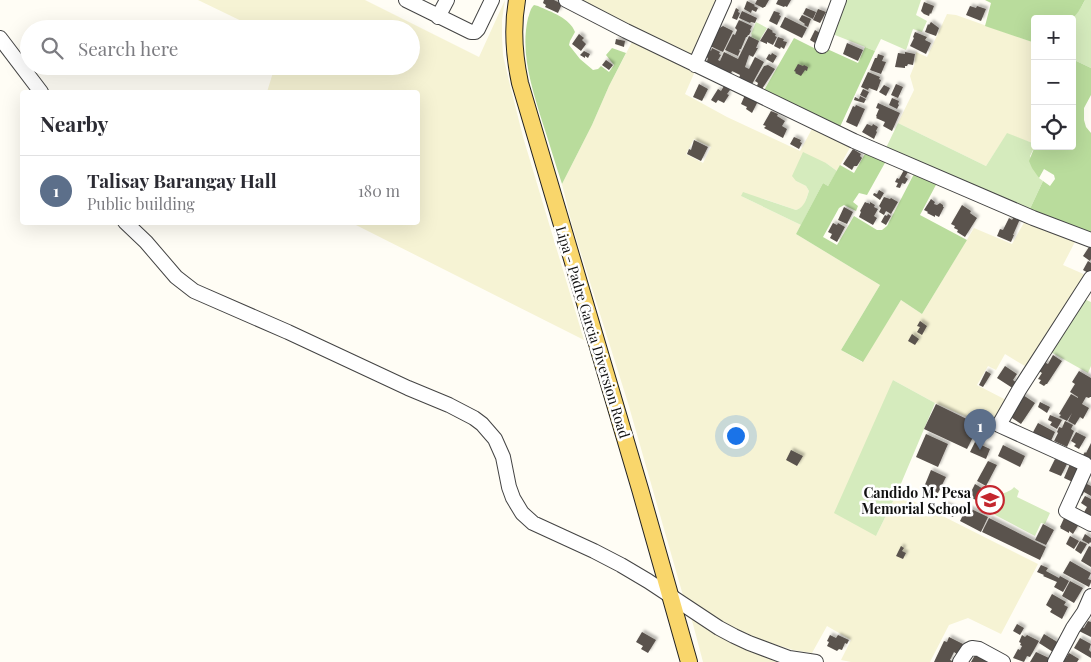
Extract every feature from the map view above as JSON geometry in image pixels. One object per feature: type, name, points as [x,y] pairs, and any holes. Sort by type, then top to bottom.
[{"type":"main road","name":"Lipa - Padre Garcia Diversion Road","points":[[517,0],[513,32],[520,83],[689,662]]},
{"type":"street","points":[[438,17],[446,0]]},
{"type":"street","points":[[409,1],[438,17],[471,32],[475,32],[492,0]]},
{"type":"street","points":[[566,0],[695,65],[859,143],[1033,218],[1091,240]]},
{"type":"street","points":[[695,65],[724,0]]},
{"type":"street","points":[[822,46],[839,0]]},
{"type":"street","points":[[0,38],[20,64]]},
{"type":"street","points":[[28,75],[39,90]]},
{"type":"street","points":[[128,225],[154,250],[176,277],[194,291],[319,346],[408,388],[449,404],[474,418],[488,431],[499,447],[506,466],[509,488],[522,514],[541,528],[621,565],[741,640],[789,658],[816,662]]},
{"type":"street","points":[[1091,278],[1011,402],[999,424],[1086,465],[1086,469],[1066,511],[1091,524]]},
{"type":"street","points":[[1055,662],[1073,628],[1088,614],[1091,596]]},
{"type":"street","points":[[960,662],[968,650],[972,648],[979,649],[1003,662]]},
{"type":"shaded area","points":[[198,0],[365,0],[405,20],[239,20]]},
{"type":"shaded area","points":[[505,0],[502,37],[503,55],[509,81],[523,137],[584,340],[356,225],[420,225],[420,90],[268,90],[272,75],[420,75],[420,28],[479,57]]},
{"type":"shaded area","points":[[576,0],[720,0],[691,57]]},
{"type":"shaded area","points":[[947,14],[956,15],[1031,42],[1031,143],[1007,134],[986,166],[898,123],[914,90],[910,76],[916,52],[927,57]]},
{"type":"shaded area","points":[[633,40],[696,69],[685,94],[727,117],[800,151],[813,127],[852,144],[837,171],[826,163],[796,181],[806,186],[809,191],[801,208],[796,210],[764,199],[741,196],[801,225],[796,234],[880,285],[841,350],[862,362],[901,300],[922,314],[974,228],[1012,244],[1026,219],[1077,238],[1063,265],[1088,276],[1028,368],[1005,354],[996,370],[988,366],[977,385],[1008,401],[992,426],[985,425],[935,403],[893,380],[876,536],[897,493],[1038,564],[1001,634],[968,618],[949,625],[930,662],[851,662],[841,660],[851,640],[827,626],[812,653],[793,650],[752,637],[722,623],[684,599],[628,403],[572,225],[562,184],[592,125],[609,86]],"holes":[[[694,139],[711,147],[703,163],[686,154]]]},
{"type":"shaded area","points":[[690,613],[787,662],[703,662]]},
{"type":"green space","points":[[843,0],[921,0],[916,15],[927,21],[922,32],[913,29],[906,50],[881,39],[875,51],[830,33]]},
{"type":"green space","points":[[985,0],[1085,0],[1076,15],[1031,15],[1031,42],[985,26],[991,3]]},
{"type":"green space","points":[[1085,0],[1091,0],[1091,68],[1076,61],[1076,15],[1074,15]]},
{"type":"green space","points":[[534,5],[565,19],[573,27],[575,32],[569,45],[580,59],[593,70],[601,66],[609,72],[614,65],[606,55],[612,48],[626,53],[562,184],[538,109],[528,70],[525,44],[526,31],[528,18]]},
{"type":"green space","points":[[756,22],[767,28],[759,41],[751,37]]},
{"type":"green space","points":[[794,38],[818,50],[825,48],[858,63],[865,47],[875,51],[839,129],[763,92]]},
{"type":"green space","points":[[1076,61],[1091,68],[1091,95],[1084,108],[1084,120],[1086,127],[1091,133],[1091,236],[1029,211],[1043,181],[1050,186],[1055,179],[1054,175],[1044,169],[1039,178],[1029,161],[1033,150],[1076,150]]},
{"type":"green space","points":[[898,123],[986,166],[1007,133],[1031,142],[1031,150],[1033,150],[1030,156],[1039,178],[1043,181],[1029,211],[885,150]]},
{"type":"green space","points":[[803,152],[826,163],[837,171],[828,186],[823,183],[801,225],[741,196],[743,192],[796,210],[799,209],[805,202],[809,191],[806,186],[796,181],[792,176]]},
{"type":"green space","points":[[866,152],[886,161],[867,195],[859,193],[853,202],[858,206],[856,211],[844,205],[839,208],[823,237],[837,245],[854,216],[877,230],[882,230],[887,226],[915,172],[938,181],[920,215],[967,240],[922,314],[901,300],[863,362],[841,350],[880,285],[796,234],[823,183],[828,186],[840,165],[854,173]]},
{"type":"green space","points":[[1084,299],[1091,302],[1091,366],[1088,373],[1049,351]]},
{"type":"green space","points":[[893,380],[935,403],[897,493],[876,536],[834,513]]},
{"type":"green space","points":[[1014,487],[1019,491],[1017,497],[1050,513],[1045,524],[1041,523],[1035,536],[981,507],[989,497],[1007,492]]},
{"type":"building","points":[[544,0],[554,0],[562,4],[558,13],[545,7]]},
{"type":"building","points":[[757,0],[769,0],[763,8],[755,4]]},
{"type":"building","points":[[778,0],[791,0],[787,7],[784,7],[776,4]]},
{"type":"building","points":[[747,1],[758,8],[756,12],[752,10],[751,13],[744,9]]},
{"type":"building","points":[[924,2],[934,6],[929,16],[921,11]]},
{"type":"building","points":[[970,6],[986,9],[981,21],[966,15]]},
{"type":"building","points":[[736,8],[740,13],[737,20],[732,18]]},
{"type":"building","points":[[806,8],[816,12],[813,19],[803,14]]},
{"type":"building","points":[[818,9],[826,12],[820,23],[813,20]]},
{"type":"building","points":[[742,11],[757,18],[755,23],[739,18]]},
{"type":"building","points":[[774,11],[780,13],[779,15],[781,16],[777,25],[769,21]]},
{"type":"building","points":[[802,15],[811,19],[808,27],[799,20]]},
{"type":"building","points":[[785,17],[807,28],[802,38],[780,27]]},
{"type":"building","points":[[739,20],[752,26],[749,35],[739,50],[738,56],[725,50],[733,34],[735,35],[737,30],[735,28]]},
{"type":"building","points":[[931,22],[939,28],[936,36],[925,32],[928,24]]},
{"type":"building","points":[[723,26],[733,31],[723,52],[710,46],[718,29]]},
{"type":"building","points":[[768,28],[777,37],[773,45],[760,41]]},
{"type":"building","points":[[815,30],[820,33],[815,43],[810,40]]},
{"type":"building","points":[[915,32],[927,37],[925,40],[931,43],[926,54],[910,46]]},
{"type":"building","points":[[579,34],[584,38],[582,40],[586,44],[581,51],[572,44]]},
{"type":"building","points":[[749,36],[759,41],[756,48],[758,48],[753,57],[749,55],[745,67],[749,69],[755,57],[764,62],[751,86],[739,78],[740,75],[732,71],[730,76],[702,62],[704,59],[707,61],[708,58],[704,56],[707,50],[711,51],[712,48],[720,52],[719,54],[721,55],[718,60],[720,61],[724,52],[738,59]]},
{"type":"building","points":[[778,37],[787,42],[784,49],[774,46]]},
{"type":"building","points":[[616,39],[625,41],[624,47],[615,44]]},
{"type":"building","points":[[847,43],[863,50],[858,61],[843,54]]},
{"type":"building","points":[[584,51],[590,54],[588,58],[580,55]]},
{"type":"building","points":[[905,52],[915,54],[913,65],[908,64],[905,68],[895,67],[898,53],[905,54]]},
{"type":"building","points":[[772,53],[777,56],[773,63],[766,59]]},
{"type":"building","points":[[878,54],[884,56],[882,61],[886,62],[881,74],[870,70]]},
{"type":"building","points":[[606,60],[613,65],[609,70],[602,65]]},
{"type":"building","points":[[798,64],[808,67],[807,71],[805,70],[801,76],[794,71]]},
{"type":"building","points":[[768,65],[775,69],[762,89],[757,86],[758,83],[755,81],[764,66]]},
{"type":"building","points":[[868,72],[880,77],[879,79],[881,80],[877,91],[861,87]]},
{"type":"building","points":[[699,84],[708,89],[702,101],[693,97]]},
{"type":"building","points":[[896,84],[903,87],[898,98],[891,95]]},
{"type":"building","points":[[884,85],[890,88],[886,96],[879,92]]},
{"type":"building","points":[[724,86],[730,90],[724,103],[718,100],[716,103],[711,100],[718,89],[721,91]]},
{"type":"building","points":[[863,89],[869,92],[866,98],[860,95]]},
{"type":"building","points":[[745,95],[758,101],[752,113],[741,104]]},
{"type":"building","points":[[860,96],[866,99],[864,103],[854,100],[855,97],[859,99]]},
{"type":"building","points":[[892,98],[899,101],[897,109],[889,105]]},
{"type":"building","points":[[878,103],[900,113],[892,131],[883,126],[885,122],[876,118],[879,109],[876,108]]},
{"type":"building","points":[[856,105],[865,109],[857,127],[846,122],[853,106],[855,107]]},
{"type":"building","points":[[771,111],[778,114],[777,116],[785,121],[782,126],[787,129],[783,138],[764,128],[766,126],[763,125]]},
{"type":"building","points":[[867,124],[872,126],[873,124],[878,127],[874,139],[862,132]]},
{"type":"building","points":[[794,137],[801,140],[800,142],[802,143],[799,149],[790,144]]},
{"type":"building","points":[[694,140],[708,147],[701,161],[687,154],[689,149],[691,150]]},
{"type":"building","points":[[853,149],[861,154],[862,158],[852,170],[843,164]]},
{"type":"building","points":[[904,170],[908,172],[905,177],[908,179],[905,184],[902,183],[900,188],[896,187],[898,183],[895,182]]},
{"type":"building","points":[[879,190],[884,193],[880,200],[873,195],[874,193],[877,194]]},
{"type":"building","points":[[884,197],[898,202],[891,214],[886,211],[884,215],[879,212],[881,208],[879,206]]},
{"type":"building","points":[[931,199],[935,202],[934,204],[940,203],[944,207],[939,217],[935,215],[935,217],[924,210]]},
{"type":"building","points":[[865,202],[870,204],[870,202],[878,209],[874,216],[877,218],[873,225],[859,217]]},
{"type":"building","points":[[962,205],[977,218],[965,237],[957,232],[958,230],[954,228],[955,226],[951,224]]},
{"type":"building","points":[[844,207],[853,212],[847,224],[838,220]]},
{"type":"building","points":[[888,214],[891,216],[886,225],[881,222],[885,215],[887,216]]},
{"type":"building","points":[[1014,217],[1020,219],[1011,242],[997,236],[1000,229],[1003,230],[1009,218],[1012,220]]},
{"type":"building","points":[[833,223],[837,225],[838,223],[845,227],[837,242],[830,238],[832,234],[828,232]]},
{"type":"building","points":[[1091,244],[1091,259],[1090,261],[1083,256]]},
{"type":"building","points":[[1088,261],[1091,263],[1090,274],[1083,270]]},
{"type":"building","points":[[920,321],[927,326],[922,335],[917,332],[920,327],[917,326]]},
{"type":"building","points":[[912,334],[919,339],[915,345],[908,341]]},
{"type":"building","points":[[1053,355],[1062,361],[1044,386],[1039,383],[1041,380],[1038,379],[1042,373],[1039,371],[1044,362],[1048,364]]},
{"type":"building","points":[[1005,366],[1017,374],[1013,380],[1018,384],[1014,389],[997,378]]},
{"type":"building","points":[[986,371],[991,374],[983,387],[979,385]]},
{"type":"building","points":[[1079,371],[1091,378],[1091,397],[1086,397],[1082,404],[1089,408],[1083,419],[1080,417],[1075,425],[1068,421],[1072,413],[1067,421],[1059,417],[1061,415],[1059,414],[1071,394],[1078,398],[1070,392],[1075,384],[1072,382]]},
{"type":"building","points":[[1023,395],[1035,403],[1021,424],[1009,416]]},
{"type":"building","points":[[1040,402],[1050,407],[1047,413],[1038,407]]},
{"type":"building","points":[[936,404],[979,425],[967,449],[924,429]]},
{"type":"building","points":[[1050,415],[1062,420],[1057,429],[1050,425],[1052,422],[1048,420]]},
{"type":"building","points":[[1065,421],[1073,425],[1071,429],[1074,431],[1067,447],[1054,441],[1059,427],[1062,428]]},
{"type":"building","points":[[1038,423],[1055,432],[1050,443],[1032,434]]},
{"type":"building","points":[[1076,432],[1086,437],[1079,449],[1071,441]]},
{"type":"building","points":[[926,434],[948,444],[938,467],[916,457]]},
{"type":"building","points":[[975,442],[990,449],[986,459],[970,452]]},
{"type":"building","points":[[1091,443],[1091,463],[1081,458]]},
{"type":"building","points":[[1003,445],[1025,456],[1020,467],[998,456]]},
{"type":"building","points":[[791,450],[803,456],[797,466],[786,460]]},
{"type":"building","points":[[1055,459],[1067,464],[1061,476],[1049,471]]},
{"type":"building","points":[[988,461],[997,465],[986,486],[977,481]]},
{"type":"building","points":[[1070,464],[1082,469],[1075,483],[1064,478]]},
{"type":"building","points":[[931,470],[946,477],[938,493],[924,487]]},
{"type":"building","points":[[1083,482],[1091,486],[1091,496],[1084,492],[1082,496],[1078,493]]},
{"type":"building","points":[[975,484],[985,490],[979,502],[969,496]]},
{"type":"building","points":[[1085,496],[1091,499],[1091,518],[1082,516],[1087,507],[1081,503]]},
{"type":"building","points":[[945,504],[957,509],[953,517],[941,512]]},
{"type":"building","points":[[967,507],[988,517],[981,532],[960,521]]},
{"type":"building","points":[[1065,516],[1079,524],[1073,534],[1060,528]]},
{"type":"building","points":[[989,518],[1046,547],[1040,560],[982,532]]},
{"type":"building","points":[[1043,524],[1054,530],[1046,545],[1035,540]]},
{"type":"building","points":[[1085,534],[1091,538],[1091,543],[1089,544],[1082,540]]},
{"type":"building","points":[[1070,536],[1079,541],[1074,549],[1066,544]]},
{"type":"building","points":[[1080,541],[1087,544],[1081,554],[1075,550]]},
{"type":"building","points":[[901,546],[904,548],[902,551],[906,553],[903,559],[896,556]]},
{"type":"building","points":[[1089,546],[1091,547],[1091,567],[1081,561]]},
{"type":"building","points":[[1070,561],[1091,573],[1088,579],[1091,580],[1089,587],[1063,573]]},
{"type":"building","points":[[1041,565],[1048,568],[1046,571],[1069,581],[1063,592],[1054,587],[1057,582],[1037,572]]},
{"type":"building","points":[[1070,581],[1083,588],[1074,603],[1062,596]]},
{"type":"building","points":[[1052,594],[1066,602],[1064,605],[1068,607],[1062,619],[1050,612],[1052,609],[1046,605]]},
{"type":"building","points":[[1088,621],[1091,622],[1091,637],[1079,631],[1082,627],[1084,628]]},
{"type":"building","points":[[1017,624],[1024,628],[1020,635],[1013,631]]},
{"type":"building","points":[[642,632],[656,640],[648,653],[641,649],[643,646],[636,642]]},
{"type":"building","points":[[1044,634],[1059,643],[1053,652],[1039,643]]},
{"type":"building","points":[[830,635],[836,638],[838,635],[849,640],[847,644],[845,643],[842,650],[839,649],[837,651],[827,646]]},
{"type":"building","points":[[1022,635],[1025,637],[1027,635],[1039,641],[1030,657],[1027,656],[1024,662],[1013,658],[1022,646],[1019,642]]},
{"type":"building","points":[[949,637],[963,644],[958,655],[954,652],[950,660],[955,662],[934,662],[944,641],[947,642]]},
{"type":"building","points":[[1080,638],[1091,644],[1089,650],[1091,658],[1074,648]]},
{"type":"building","points":[[1036,652],[1051,659],[1049,662],[1030,662]]},
{"type":"building","points":[[1069,653],[1079,659],[1077,662],[1061,662],[1064,657],[1066,658]]},
{"type":"building","points":[[975,655],[988,662],[971,662]]},
{"type":"place","name":"Talisay Barangay Hall","points":[[980,450]]},
{"type":"place","name":"Candido M. Pesa Memorial School","points":[[990,500]]}]
